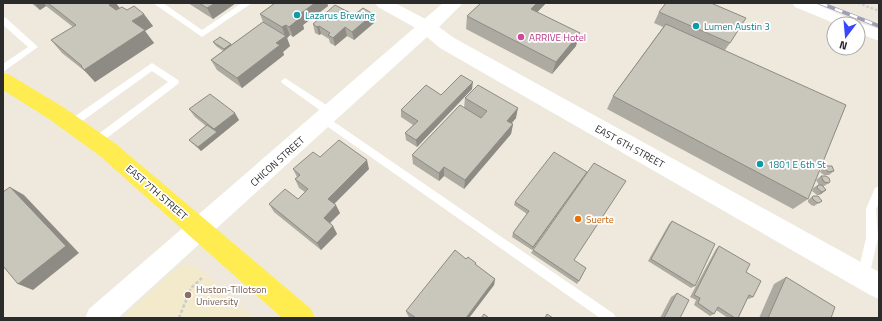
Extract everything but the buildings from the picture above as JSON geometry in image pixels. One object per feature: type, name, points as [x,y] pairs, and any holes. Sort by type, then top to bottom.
[{"type":"main road","name":"EAST 7TH STREET","points":[[5,81],[72,124],[96,142],[200,229],[302,318]]},
{"type":"street","name":"CHICON STREET","points":[[98,318],[454,3]]},
{"type":"street","points":[[800,3],[832,16]]},
{"type":"street","name":"EAST 6TH STREET","points":[[387,4],[427,27],[447,43],[871,281]]},
{"type":"street","points":[[866,30],[879,35]]},
{"type":"lane","points":[[157,3],[202,34],[248,3]]},
{"type":"lane","points":[[3,20],[34,47],[5,81]]},
{"type":"lane","points":[[72,124],[152,66],[175,82],[96,142]]},
{"type":"lane","points":[[285,81],[328,116],[610,318]]},
{"type":"lane","points":[[871,281],[871,209],[879,191]]},
{"type":"path","points":[[858,3],[879,11]]},
{"type":"path","points":[[179,318],[191,288],[202,278]]},
{"type":"shaded area","name":"Huston-Tillotson University","points":[[188,264],[201,270],[253,318],[122,318],[173,272]]},
{"type":"railway","points":[[820,3],[879,26]]},
{"type":"place","name":"Lazarus Brewing","points":[[297,15]]},
{"type":"place","name":"Lumen Austin 3","points":[[696,26]]},
{"type":"place","name":"ARRIVE Hotel","points":[[521,37]]},
{"type":"place","name":"1801 E 6th St","points":[[760,164]]},
{"type":"place","name":"Suerte","points":[[578,219]]},
{"type":"place","name":"Huston-Tillotson University","points":[[188,295]]}]
